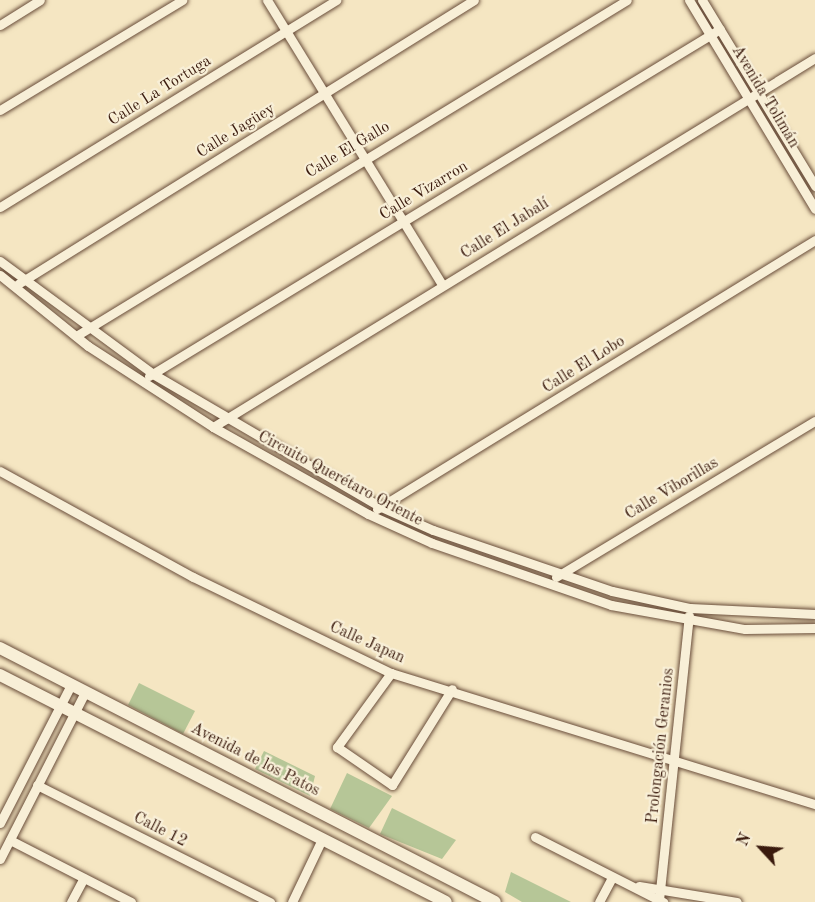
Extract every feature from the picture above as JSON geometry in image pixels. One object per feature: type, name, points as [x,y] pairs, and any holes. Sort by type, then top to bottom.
[{"type":"street","points":[[0,24],[40,0]]},
{"type":"street","points":[[0,110],[182,0]]},
{"type":"street","points":[[267,0],[442,285]]},
{"type":"street","name":"Calle La Tortuga","points":[[0,207],[336,0]]},
{"type":"street","name":"Calle Jagüey","points":[[14,286],[474,0]]},
{"type":"street","name":"Calle El Gallo","points":[[76,336],[85,327],[627,0]]},
{"type":"street","name":"Avenida Tolimán","points":[[689,0],[815,209]]},
{"type":"street","name":"Avenida Tolimán","points":[[702,0],[815,186]]},
{"type":"street","name":"Calle Vizarron","points":[[149,376],[720,29]]},
{"type":"street","name":"Calle El Jabalí","points":[[213,427],[815,58]]},
{"type":"street","name":"Calle El Lobo","points":[[368,514],[815,240]]},
{"type":"street","name":"Circuito Querétaro Oriente","points":[[0,261],[213,427],[368,514],[545,585],[689,622],[745,629],[815,628]]},
{"type":"street","name":"Circuito Querétaro Oriente","points":[[0,275],[76,336],[227,417],[381,507],[558,576],[690,608],[815,614]]},
{"type":"street","name":"Calle Viborillas","points":[[545,585],[815,421]]},
{"type":"street","name":"Calle Japan","points":[[0,471],[193,578],[391,673],[452,689],[815,804]]},
{"type":"street","name":"Prolongación Geranios","points":[[661,901],[690,608]]},
{"type":"street","name":"Avenida de los Patos","points":[[0,648],[495,902]]},
{"type":"street","points":[[391,673],[337,747],[392,785],[452,689]]},
{"type":"street","points":[[0,676],[446,902]]},
{"type":"street","points":[[0,823],[71,685]]},
{"type":"street","points":[[0,859],[85,692]]},
{"type":"street","name":"Calle 12","points":[[37,785],[270,902]]},
{"type":"street","points":[[535,837],[661,901]]},
{"type":"street","points":[[292,902],[322,839]]},
{"type":"street","points":[[10,840],[131,902]]},
{"type":"street","points":[[71,902],[84,878]]},
{"type":"street","points":[[598,902],[612,878]]},
{"type":"street","points":[[635,886],[661,888],[737,902]]},
{"type":"green space","points":[[139,683],[195,711],[183,734],[128,705]]},
{"type":"green space","points":[[264,751],[315,776],[310,796],[255,769]]},
{"type":"green space","points":[[347,773],[392,796],[369,828],[330,809]]},
{"type":"green space","points":[[392,808],[456,840],[442,859],[380,834]]},
{"type":"green space","points":[[511,872],[571,902],[522,902],[505,892]]}]
